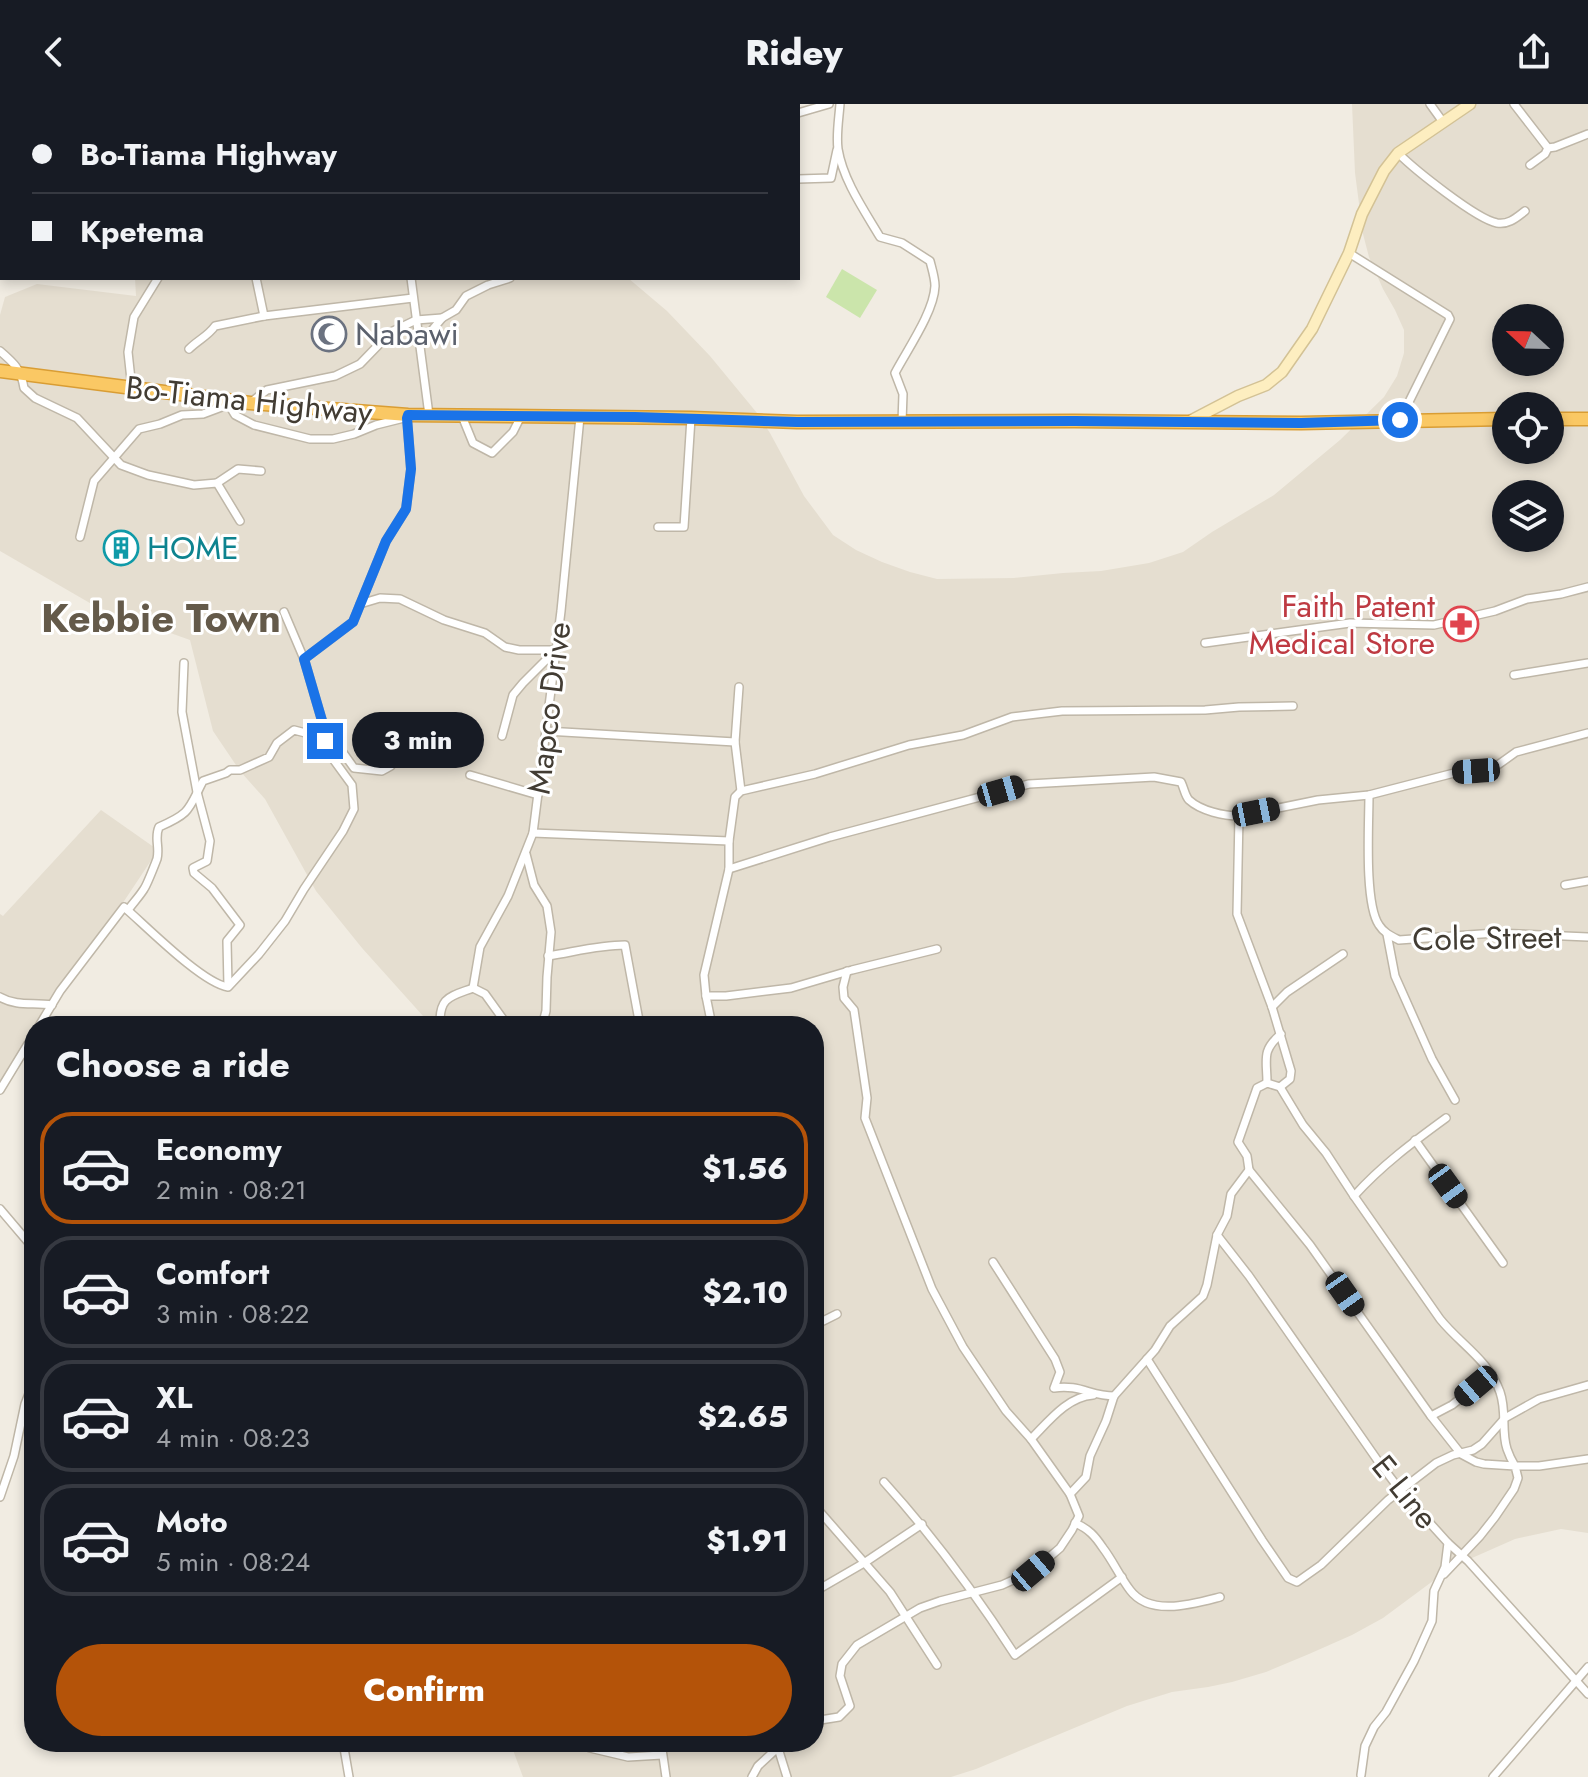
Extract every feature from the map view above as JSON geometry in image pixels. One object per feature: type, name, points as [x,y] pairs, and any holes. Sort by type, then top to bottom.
[{"type":"highway","name":"Bo-Tiama Highway","points":[[0,371],[226,402],[407,416],[580,416],[797,422],[1301,423],[1492,419]]},
{"type":"highway","points":[[1564,419],[1588,419]]},
{"type":"street","points":[[800,112],[829,104]]},
{"type":"street","points":[[800,179],[831,178],[838,148],[840,104]]},
{"type":"street","points":[[1430,104],[1443,122]]},
{"type":"street","points":[[1188,422],[1266,385],[1282,372],[1312,329],[1384,171],[1398,153],[1470,104]]},
{"type":"street","points":[[1514,104],[1548,148]]},
{"type":"street","points":[[1548,148],[1588,134]]},
{"type":"street","points":[[838,148],[846,175],[880,237],[902,243],[930,261],[935,287],[926,319],[895,373],[903,394],[902,422]]},
{"type":"street","points":[[1530,165],[1548,148]]},
{"type":"street","points":[[1398,153],[1412,167],[1489,220],[1498,224],[1508,223],[1525,211]]},
{"type":"street","points":[[1349,253],[1450,319],[1400,420]]},
{"type":"street","points":[[132,389],[128,352],[134,317],[157,280]]},
{"type":"street","points":[[256,280],[264,316]]},
{"type":"street","points":[[411,280],[429,415]]},
{"type":"street","points":[[420,345],[442,318],[456,310],[466,296],[504,280]]},
{"type":"street","points":[[189,349],[208,336],[215,326],[264,316],[413,298]]},
{"type":"street","points":[[250,403],[267,390],[335,376],[360,364],[391,332],[416,320],[442,318]]},
{"type":"street","points":[[0,351],[22,374],[24,388],[35,398],[77,418],[121,465],[148,475],[194,485],[217,483],[238,469],[261,471]]},
{"type":"street","points":[[80,537],[94,481],[139,429],[182,415],[203,414],[226,402],[235,415],[254,425],[310,439],[333,439],[407,416],[411,469],[406,509],[386,541],[353,622],[304,659]]},
{"type":"street","points":[[462,416],[473,443],[492,453],[513,432],[521,416]]},
{"type":"street","name":"Mapco Drive","points":[[473,988],[480,947],[508,896],[533,833],[580,416]]},
{"type":"street","points":[[658,527],[684,527],[691,418]]},
{"type":"street","points":[[217,483],[240,521]]},
{"type":"street","points":[[1205,643],[1350,623],[1434,625],[1495,611],[1527,599],[1588,587]]},
{"type":"street","points":[[360,604],[380,598],[400,599],[444,620],[485,633],[505,647],[556,650]]},
{"type":"street","points":[[228,987],[285,921],[354,809],[352,785],[325,748],[323,724],[304,659],[284,612]]},
{"type":"street","points":[[502,736],[513,695],[556,650]]},
{"type":"street","points":[[184,663],[182,712],[210,841],[207,861],[193,868],[194,873],[212,888],[240,925],[227,941],[228,987]]},
{"type":"street","points":[[1514,675],[1588,663]]},
{"type":"street","points":[[739,687],[735,742],[741,791]]},
{"type":"street","points":[[710,1016],[704,975],[729,869],[735,797],[741,791],[815,774],[909,745],[963,735],[1012,717],[1062,711],[1293,706]]},
{"type":"street","points":[[323,724],[354,768],[382,771],[391,766]]},
{"type":"street","points":[[128,910],[145,888],[156,864],[159,827],[182,817],[203,781],[269,757],[277,743],[294,730],[325,741]]},
{"type":"street","points":[[546,731],[735,742]]},
{"type":"street","points":[[729,869],[830,837],[1029,784],[1154,777],[1181,782],[1186,798],[1222,816],[1239,816],[1318,800],[1369,795],[1458,772],[1495,767],[1516,752],[1588,733]]},
{"type":"street","points":[[470,775],[538,795]]},
{"type":"street","points":[[1369,795],[1369,885],[1377,923],[1387,934],[1395,976],[1432,1059],[1455,1100]]},
{"type":"street","points":[[1239,816],[1237,914],[1272,1007],[1291,1071],[1290,1079],[1280,1087]]},
{"type":"street","points":[[533,833],[729,841]]},
{"type":"street","points":[[526,852],[534,885],[547,906],[551,932],[545,1016]]},
{"type":"street","points":[[1565,885],[1588,881]]},
{"type":"street","points":[[45,1016],[124,907],[192,967],[218,986],[228,987]]},
{"type":"street","name":"Cole Street","points":[[1387,934],[1399,940],[1495,933],[1588,937]]},
{"type":"street","points":[[548,956],[607,945],[625,945],[638,1016]]},
{"type":"street","points":[[706,996],[791,988],[937,949]]},
{"type":"street","points":[[1272,1007],[1287,992],[1343,954]]},
{"type":"street","points":[[824,1719],[839,1717],[850,1706],[840,1676],[842,1664],[857,1645],[920,1608],[1018,1579],[1033,1571],[1060,1548],[1079,1516],[1070,1494],[1031,1439],[1006,1411],[963,1347],[932,1289],[865,1118],[867,1098],[854,1010],[844,998],[847,971]]},
{"type":"street","points":[[440,1016],[440,1009],[447,999],[473,988],[485,994],[501,1016]]},
{"type":"street","points":[[0,997],[23,1005],[34,1002],[52,1005]]},
{"type":"street","points":[[1267,1083],[1266,1051],[1281,1034]]},
{"type":"street","points":[[0,1090],[24,1050]]},
{"type":"street","points":[[1440,1579],[1495,1517],[1518,1478],[1515,1466],[1506,1447],[1500,1393],[1483,1362],[1448,1329],[1326,1153],[1303,1125],[1280,1087],[1267,1083],[1257,1088],[1238,1142],[1247,1156],[1249,1170],[1310,1245],[1461,1454],[1484,1464],[1515,1466],[1588,1459]]},
{"type":"street","points":[[1354,1196],[1369,1178],[1446,1118]]},
{"type":"street","points":[[1415,1140],[1503,1263]]},
{"type":"street","points":[[1070,1494],[1086,1477],[1090,1456],[1114,1396],[1155,1350],[1170,1326],[1203,1296],[1217,1235],[1227,1216],[1231,1194],[1249,1170]]},
{"type":"street","points":[[0,1209],[24,1237]]},
{"type":"street","name":"E Line","points":[[1217,1235],[1378,1461],[1448,1543],[1445,1567],[1434,1591],[1432,1621],[1414,1661],[1365,1746],[1361,1775]]},
{"type":"street","points":[[993,1262],[1055,1359],[1060,1372],[1054,1388],[1070,1386],[1097,1395]]},
{"type":"street","points":[[824,1320],[837,1314]]},
{"type":"street","points":[[1147,1359],[1288,1578],[1297,1582],[1321,1565],[1400,1490],[1436,1463],[1473,1450],[1505,1418],[1539,1399],[1588,1385]]},
{"type":"street","points":[[1431,1416],[1452,1405],[1492,1374]]},
{"type":"street","points":[[1031,1439],[1075,1400],[1085,1396],[1114,1396]]},
{"type":"street","points":[[0,1497],[14,1456],[24,1409]]},
{"type":"street","points":[[884,1482],[922,1524],[974,1592],[1015,1655],[1122,1577]]},
{"type":"street","points":[[824,1517],[890,1592],[937,1665]]},
{"type":"street","points":[[1075,1523],[1091,1532],[1135,1596],[1160,1606],[1220,1597]]},
{"type":"street","points":[[824,1586],[922,1524]]},
{"type":"street","points":[[1448,1543],[1588,1694]]},
{"type":"street","points":[[1493,1777],[1588,1667]]},
{"type":"street","points":[[345,1752],[349,1777]]},
{"type":"street","points":[[607,1752],[628,1757],[662,1755]]},
{"type":"street","points":[[662,1752],[666,1777]]},
{"type":"street","points":[[752,1777],[758,1766],[773,1752]]},
{"type":"street","points":[[782,1752],[787,1777]]},
{"type":"shaded area","points":[[1352,104],[1588,104],[1588,1533],[1561,1529],[1515,1539],[1441,1575],[1383,1618],[1309,1654],[1232,1682],[1172,1692],[1127,1706],[951,1777],[523,1777],[514,1752],[824,1752],[824,1016],[423,1016],[316,891],[265,799],[240,771],[213,731],[190,640],[95,606],[0,551],[0,315],[5,297],[37,284],[136,296],[135,280],[630,280],[667,311],[710,356],[757,413],[804,496],[833,535],[882,562],[937,579],[1014,578],[1101,571],[1149,563],[1183,552],[1274,495],[1340,440],[1384,397],[1397,376],[1404,353],[1404,330],[1369,257],[1355,173]]},
{"type":"shaded area","points":[[101,810],[158,850],[48,1016],[24,1016],[24,1051],[0,1088],[0,914],[3,916]]},
{"type":"green space","points":[[842,269],[877,290],[860,318],[826,297]]},
{"type":"place","name":"Nabawi","points":[[329,334]]},
{"type":"place","name":"HOME","points":[[121,548]]},
{"type":"place","name":"Faith Patent Medical Store","points":[[1461,624]]},
{"type":"district","name":"Kebbie Town","points":[[161,618]]},
{"type":"route","points":[[325,741],[304,659],[353,622],[386,541],[406,509],[411,469],[408,415],[797,422],[1301,423],[1400,420]]}]
